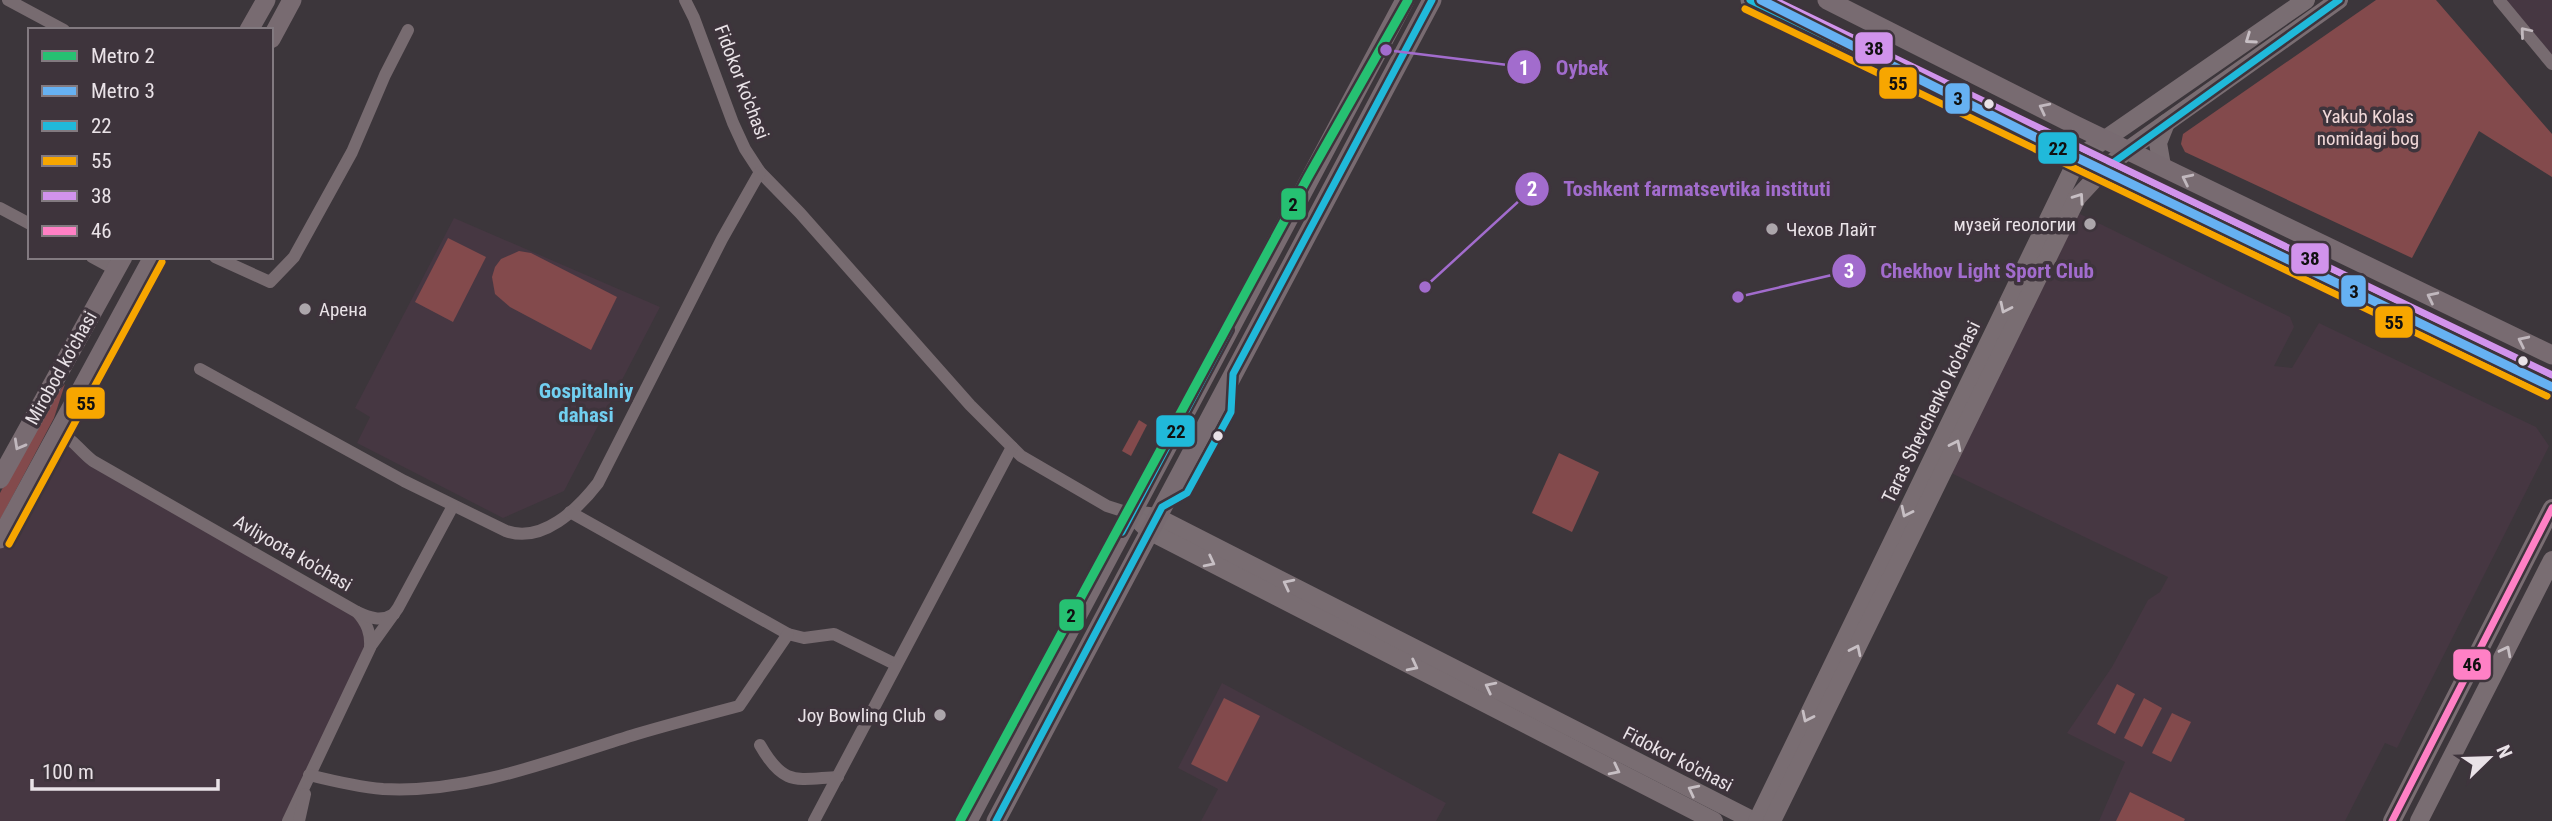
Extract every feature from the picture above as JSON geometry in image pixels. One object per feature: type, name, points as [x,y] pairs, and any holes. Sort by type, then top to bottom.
[{"type":"main road","points":[[250,28],[265,0]]},
{"type":"main road","points":[[273,35],[292,0]]},
{"type":"main road","points":[[968,821],[1405,0]]},
{"type":"main road","points":[[996,821],[1432,0]]},
{"type":"main road","points":[[1750,0],[2552,387]]},
{"type":"main road","points":[[1827,0],[2105,139],[2552,355]]},
{"type":"main road","name":"Taras Shevchenko ko'chasi","points":[[1756,821],[2078,158],[2306,0]]},
{"type":"main road","name":"Taras Shevchenko ko'chasi","points":[[1772,821],[2077,198],[2103,170],[2128,150],[2339,0]]},
{"type":"main road","points":[[2162,166],[2158,143],[2162,130],[2169,121]]},
{"type":"main road","name":"Mirobod ko'chasi","points":[[0,539],[152,259]]},
{"type":"main road","name":"Mirobod ko'chasi","points":[[0,479],[120,263]]},
{"type":"main road","points":[[96,305],[104,318],[120,319]]},
{"type":"main road","points":[[2392,821],[2552,508]]},
{"type":"main road","name":"Fidokor ko'chasi","points":[[1132,514],[1756,821]]},
{"type":"main road","name":"Fidokor ko'chasi","points":[[1153,524],[1714,821]]},
{"type":"main road","points":[[2419,821],[2552,560]]},
{"type":"street","points":[[8,0],[60,28]]},
{"type":"street","name":"Fidokor ko'chasi","points":[[685,0],[739,136],[760,172],[800,213],[970,405],[1021,456],[1107,506],[1132,514]]},
{"type":"street","points":[[2499,0],[2552,64]]},
{"type":"street","points":[[219,259],[270,282],[282,272],[294,257],[346,163],[408,30]]},
{"type":"street","points":[[200,369],[453,506],[506,531],[523,534],[541,530],[570,512],[590,493],[605,471],[722,239],[760,172]]},
{"type":"street","points":[[0,208],[28,223]]},
{"type":"street","points":[[101,259],[120,263]]},
{"type":"street","name":"Avliyoota ko'chasi","points":[[58,431],[74,440],[93,461],[357,612],[368,628],[370,648]]},
{"type":"street","points":[[814,821],[1012,447]]},
{"type":"street","points":[[288,821],[370,648],[394,614],[453,506]]},
{"type":"street","points":[[570,512],[789,635],[804,638],[834,634],[895,664]]},
{"type":"street","points":[[357,612],[376,619],[394,614]]},
{"type":"street","points":[[310,775],[382,789],[421,788],[470,781],[545,764],[637,734],[739,706],[789,635]]},
{"type":"street","points":[[760,745],[770,764],[798,780],[838,777]]},
{"type":"street","points":[[299,821],[310,775]]},
{"type":"shaded area","points":[[2499,0],[2552,0],[2552,64]]},
{"type":"shaded area","points":[[2078,213],[2290,317],[2294,327],[2274,366],[2292,368],[2319,323],[2536,427],[2549,446],[2397,748],[2385,743],[2345,821],[2099,821],[2125,762],[2067,733],[2112,667],[2148,600],[2160,592],[2168,577],[1951,473]]},
{"type":"shaded area","points":[[454,218],[660,307],[564,491],[503,518],[357,443],[370,417],[355,408]]},
{"type":"shaded area","points":[[58,431],[83,453],[357,612],[370,638],[288,821],[0,821],[0,539]]},
{"type":"shaded area","points":[[1222,683],[1446,803],[1436,821],[1201,821],[1218,789],[1178,768]]},
{"type":"green space","name":"Yakub Kolas nomidagi bog","points":[[2376,0],[2436,0],[2552,134],[2552,177],[2479,131],[2412,258],[2185,152],[2181,144],[2183,134]]},
{"type":"green space","points":[[448,238],[486,257],[453,322],[415,302]]},
{"type":"green space","points":[[519,251],[531,253],[617,297],[591,350],[510,307],[495,294],[492,277],[495,267],[501,259]]},
{"type":"green space","points":[[65,384],[54,418],[0,520],[0,493],[43,412]]},
{"type":"green space","points":[[1139,420],[1147,425],[1131,456],[1122,451]]},
{"type":"green space","points":[[1559,453],[1599,472],[1572,532],[1532,513]]},
{"type":"green space","points":[[2117,684],[2135,694],[2115,734],[2097,724]]},
{"type":"green space","points":[[1224,698],[1260,716],[1227,782],[1191,764]]},
{"type":"green space","points":[[2144,698],[2162,708],[2142,747],[2124,738]]},
{"type":"green space","points":[[2172,713],[2191,722],[2171,762],[2152,753]]},
{"type":"green space","points":[[2130,792],[2185,819],[2184,821],[2116,821]]},
{"type":"metro line","name":"2","points":[[960,821],[1308,177],[1408,0]]},
{"type":"metro line","name":"3","points":[[1761,0],[2059,149],[2552,387]]},
{"type":"transit line","name":"22","points":[[996,821],[1162,507],[1187,493],[1231,412],[1233,374],[1432,0]]},
{"type":"transit line","name":"22","points":[[1750,0],[2103,170],[2339,0]]},
{"type":"transit line","name":"38","points":[[1774,0],[2552,375]]},
{"type":"transit line","name":"55","points":[[1745,9],[2547,396]]},
{"type":"transit line","name":"55","points":[[9,544],[162,262]]},
{"type":"transit line","name":"22","points":[[1122,532],[1229,330]]},
{"type":"transit line","name":"46","points":[[2392,821],[2552,508]]},
{"type":"place","name":"Oybek","points":[[1386,50]]},
{"type":"place","name":"музей геологии","points":[[2090,224]]},
{"type":"place","name":"Чехов Лайт","points":[[1772,229]]},
{"type":"place","name":"Toshkent farmatsevtika instituti","points":[[1425,287]]},
{"type":"place","name":"Chekhov Light Sport Club","points":[[1738,297]]},
{"type":"place","name":"Арена","points":[[305,309]]},
{"type":"place","name":"Joy Bowling Club","points":[[940,715]]},
{"type":"district","name":"Gospitalniy dahasi","points":[[586,403]]}]
